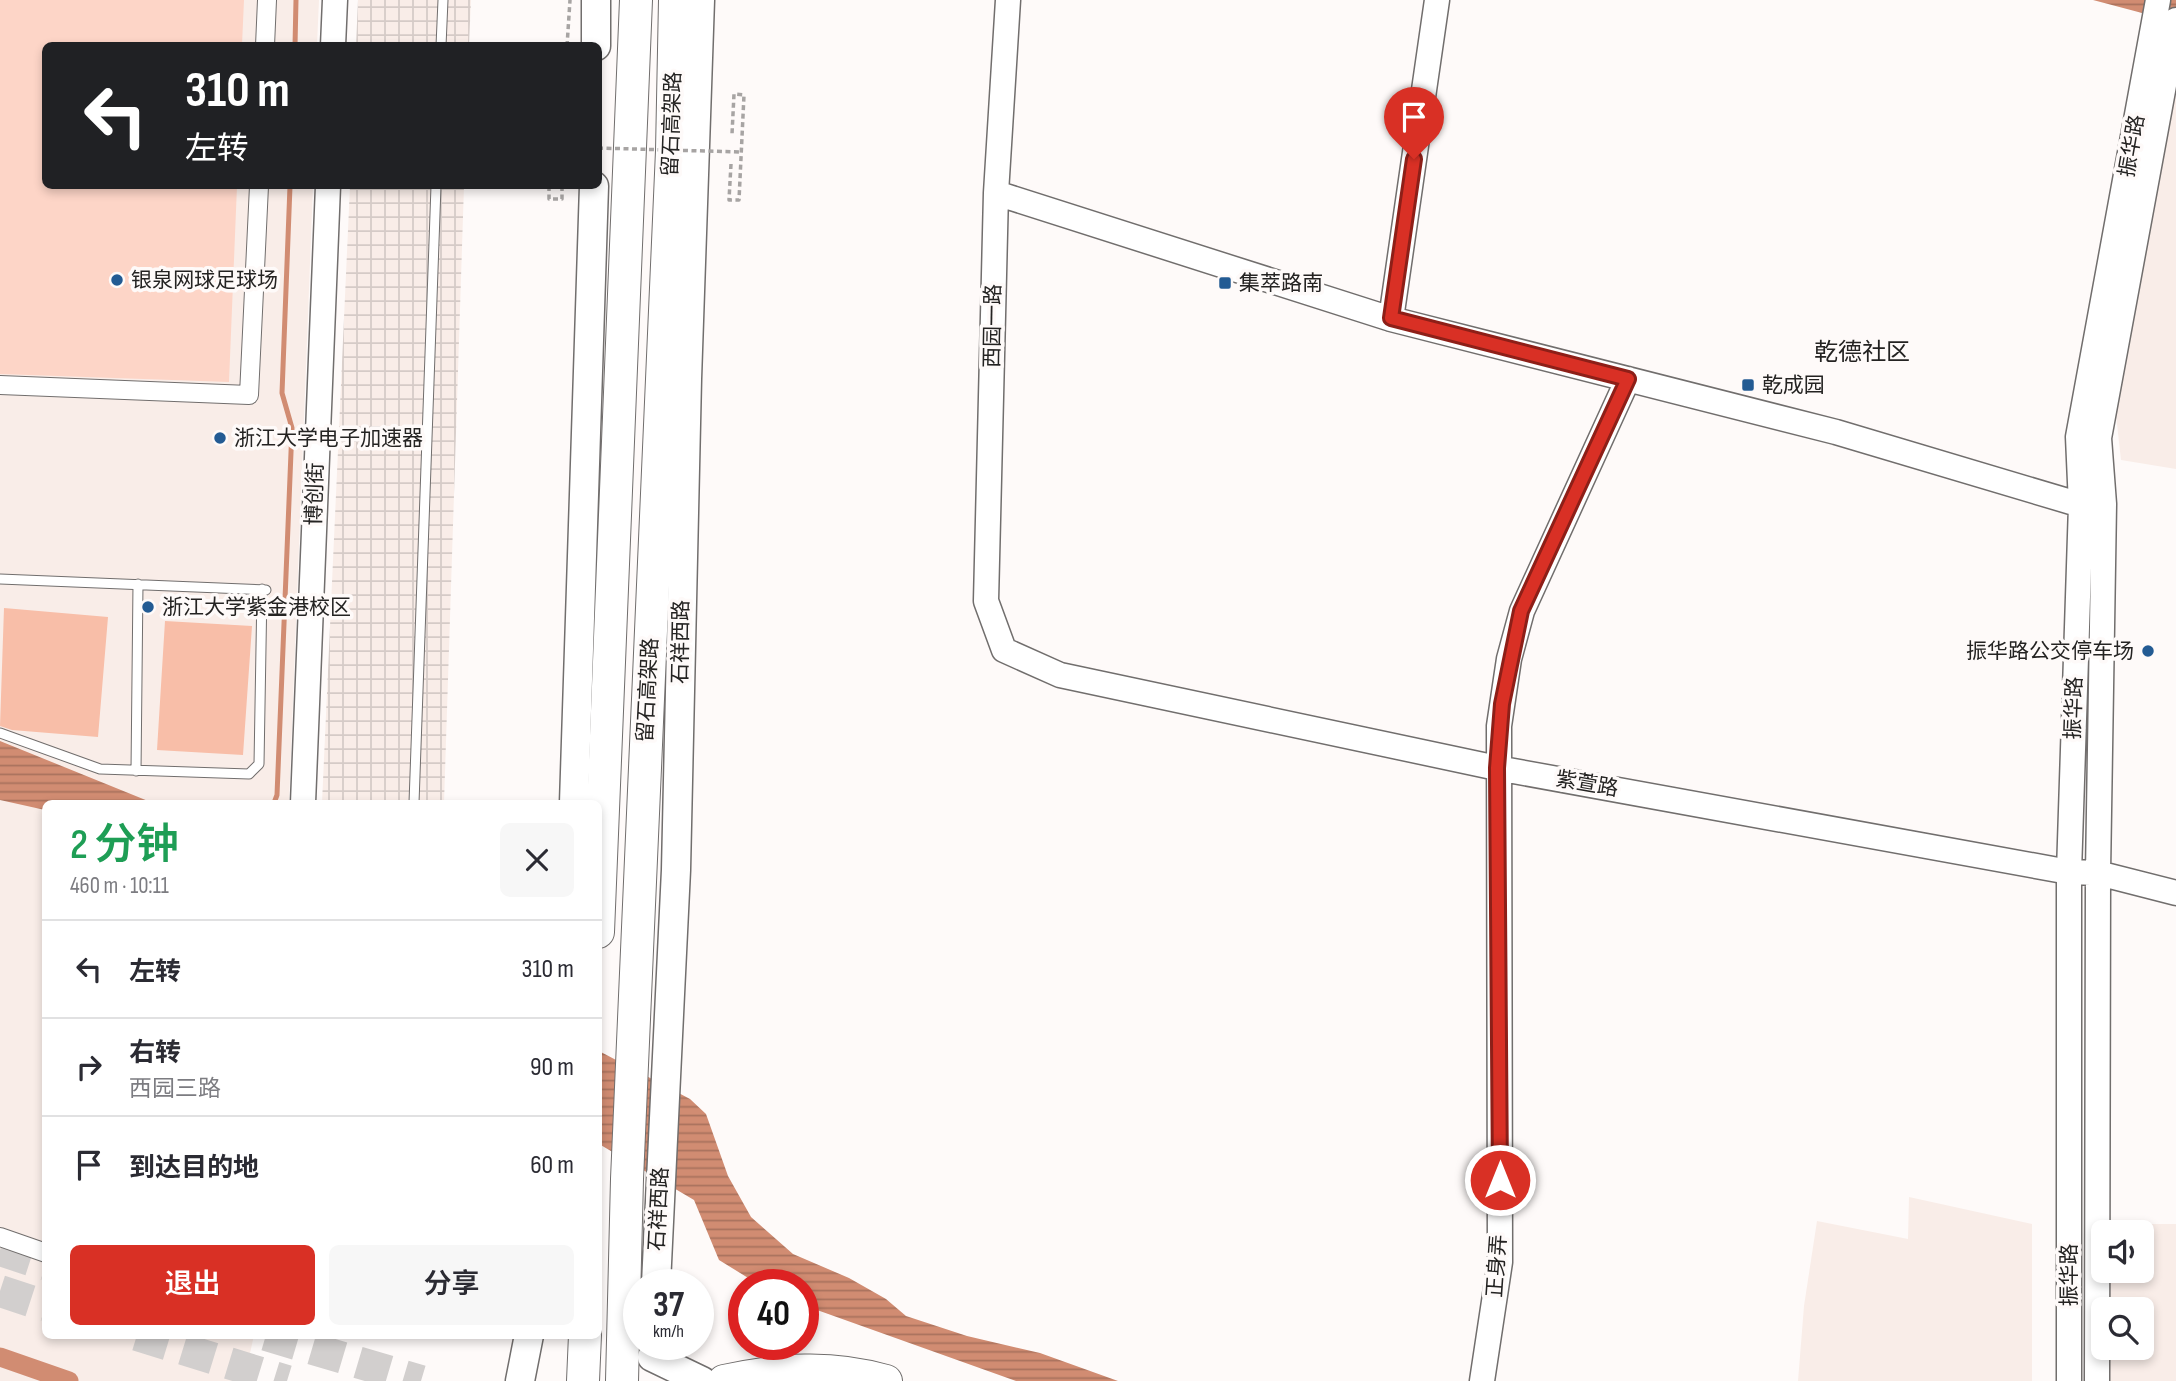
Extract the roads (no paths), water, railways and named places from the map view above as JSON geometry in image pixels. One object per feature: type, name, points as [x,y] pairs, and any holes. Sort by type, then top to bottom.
[{"type":"highway","name":"留石高架路","points":[[602,834],[636,0]]},
{"type":"highway","name":"留石高架路","points":[[622,1381],[627,1179],[672,150],[676,0]]},
{"type":"highway","points":[[583,1381],[584,1339]]},
{"type":"highway","points":[[724,1381],[795,1369],[832,1370],[886,1381]]},
{"type":"main road","points":[[596,0],[596,42]]},
{"type":"main road","name":"石祥西路","points":[[656,1269],[676,870],[687,379],[700,0]]},
{"type":"main road","points":[[574,800],[594,189]]},
{"type":"main road","points":[[520,1381],[528,1339]]},
{"type":"main road","points":[[652,1361],[702,1381]]},
{"type":"street","points":[[265,42],[267,0]]},
{"type":"street","points":[[333,42],[335,0]]},
{"type":"street","name":"西园一路","points":[[1004,650],[986,601],[996,193],[1008,0]]},
{"type":"street","points":[[1391,318],[1437,0]]},
{"type":"street","name":"振华路","points":[[2097,1381],[2098,873],[2092,505],[2078,437],[2159,56],[2158,0]]},
{"type":"street","name":"振华路","points":[[2159,56],[2176,20]]},
{"type":"street","points":[[0,385],[249,395],[259,189]]},
{"type":"street","name":"博创街","points":[[303,800],[328,189]]},
{"type":"street","points":[[996,193],[1391,318],[1836,432],[2092,505]]},
{"type":"street","name":"正身弄","points":[[1482,1381],[1500,1262],[1497,768],[1501,712],[1521,611],[1628,379]]},
{"type":"street","name":"振华路","points":[[2069,1381],[2069,872],[2092,505]]},
{"type":"street","name":"紫萱路","points":[[1004,650],[1060,676],[1497,768],[2069,872],[2098,873],[2176,893]]},
{"type":"street","points":[[0,1237],[42,1252]]},
{"type":"lane","points":[[441,42],[443,0]]},
{"type":"lane","points":[[414,800],[436,189]]},
{"type":"lane","points":[[0,579],[265,589],[259,764],[249,774],[229,776],[100,769],[0,733]]},
{"type":"lane","points":[[136,771],[138,584]]},
{"type":"waterway","points":[[295,42],[296,0]]},
{"type":"waterway","points":[[275,800],[292,428],[282,393],[290,189]]},
{"type":"waterway","points":[[0,1357],[69,1381]]},
{"type":"tunnel","points":[[0,1250],[42,1264]]},
{"type":"tunnel","points":[[0,1291],[42,1305]]},
{"type":"tunnel","points":[[150,1339],[287,1381]]},
{"type":"tunnel","points":[[279,1339],[421,1381]]},
{"type":"place","name":"银泉网球足球场","points":[[117,280]]},
{"type":"place","name":"集萃路南","points":[[1225,283]]},
{"type":"place","name":"乾成园","points":[[1748,385]]},
{"type":"place","name":"浙江大学电子加速器","points":[[220,438]]},
{"type":"place","name":"浙江大学紫金港校区","points":[[148,607]]},
{"type":"place","name":"振华路公交停车场","points":[[2148,651]]},
{"type":"district","name":"乾德社区","points":[[1862,352]]}]
